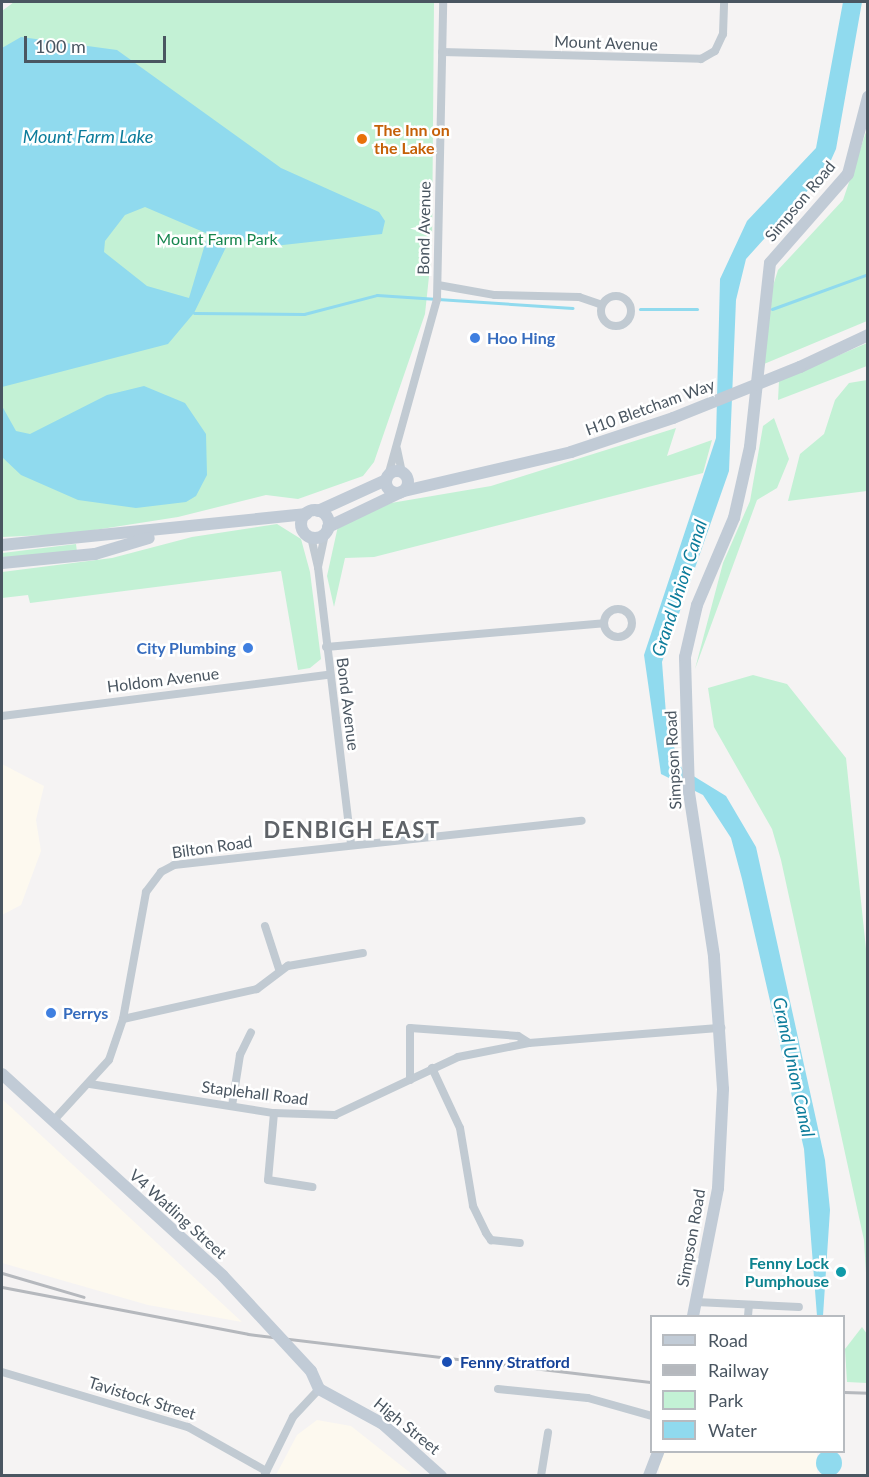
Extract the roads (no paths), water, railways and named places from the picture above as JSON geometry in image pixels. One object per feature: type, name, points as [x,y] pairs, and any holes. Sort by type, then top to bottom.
[{"type":"street","name":"Bond Avenue","points":[[387,478],[396,449],[404,400],[436,302],[438,285],[443,2]]},
{"type":"street","name":"Mount Avenue","points":[[442,52],[701,59],[716,51],[723,34],[724,2]]},
{"type":"street","name":"Simpson Road","points":[[693,1315],[722,1136],[720,1028],[689,793],[692,766],[685,657],[697,604],[734,518],[750,447],[764,281],[783,244],[848,174],[867,97]]},
{"type":"street","points":[[438,285],[495,295],[579,297],[602,305]]},
{"type":"street","name":"H10 Bletcham Way","points":[[403,484],[436,487],[673,418],[800,367],[867,335]]},
{"type":"street","name":"Bond Avenue","points":[[396,449],[403,484]]},
{"type":"street","points":[[387,478],[389,490],[403,484]]},
{"type":"street","points":[[2,546],[164,532],[254,515],[306,514],[318,511],[387,478],[403,484]]},
{"type":"street","points":[[278,516],[307,534],[327,530],[403,484]]},
{"type":"street","points":[[318,511],[327,530]]},
{"type":"street","points":[[306,514],[307,534]]},
{"type":"street","name":"Bond Avenue","points":[[318,567],[327,530]]},
{"type":"street","points":[[2,563],[95,554],[164,532]]},
{"type":"street","name":"Bond Avenue","points":[[307,534],[318,567],[328,675],[351,845]]},
{"type":"street","points":[[326,647],[604,623]]},
{"type":"street","name":"Holdom Avenue","points":[[2,716],[328,675]]},
{"type":"street","name":"Bilton Road","points":[[54,1120],[90,1084],[109,1060],[123,1019],[146,892],[161,872],[174,865],[582,821]]},
{"type":"street","points":[[265,926],[279,969]]},
{"type":"street","points":[[123,1019],[258,989],[279,969],[363,953]]},
{"type":"street","name":"Staplehall Road","points":[[410,1080],[410,1028],[518,1036],[529,1043]]},
{"type":"street","name":"Staplehall Road","points":[[90,1084],[274,1113],[335,1115],[432,1068],[529,1043],[720,1028]]},
{"type":"street","points":[[232,1106],[240,1055],[251,1032]]},
{"type":"street","points":[[432,1068],[460,1128],[473,1206],[486,1233],[491,1240],[520,1243]]},
{"type":"street","name":"V4 Watling Street","points":[[2,1074],[223,1276],[311,1371],[319,1389]]},
{"type":"street","points":[[274,1113],[268,1180],[312,1187]]},
{"type":"street","points":[[696,1302],[799,1307]]},
{"type":"street","points":[[748,1305],[748,1315]]},
{"type":"street","name":"Tavistock Street","points":[[2,1372],[188,1427],[265,1473]]},
{"type":"street","points":[[265,1473],[293,1417],[319,1389]]},
{"type":"street","name":"High Street","points":[[319,1389],[383,1424],[441,1476]]},
{"type":"street","points":[[498,1389],[588,1398],[650,1416]]},
{"type":"street","points":[[541,1476],[548,1433]]},
{"type":"street","points":[[649,1476],[658,1453]]},
{"type":"water","name":"Grand Union Canal","points":[[843,2],[862,2],[836,149],[827,169],[746,259],[736,300],[729,471],[662,662],[667,727],[682,769],[726,796],[756,847],[825,1160],[830,1210],[823,1315],[817,1315],[804,1149],[731,838],[703,795],[661,774],[644,655],[716,438],[720,279],[747,221],[816,148]]},
{"type":"water","name":"Mount Farm Lake","points":[[21,37],[117,50],[281,168],[379,212],[385,221],[382,234],[274,246],[230,239],[194,313],[168,344],[2,387],[2,48]],"holes":[[[145,207],[208,234],[189,298],[147,286],[104,252],[105,241],[125,215]]]},
{"type":"water","points":[[144,386],[185,403],[206,434],[207,475],[196,496],[186,502],[136,508],[78,500],[21,475],[2,457],[2,406],[16,431],[30,434],[107,395]]},
{"type":"water","points":[[821,1453],[837,1453],[841,1458],[841,1468],[834,1475],[824,1475],[817,1468],[817,1458]]},
{"type":"waterway","points":[[772,309],[868,274]]},
{"type":"waterway","points":[[194,313],[304,314],[377,295],[573,308]]},
{"type":"waterway","points":[[640,309],[697,309]]},
{"type":"railway","points":[[2,1273],[84,1297]]},
{"type":"railway","points":[[2,1287],[248,1334],[650,1382]]},
{"type":"railway","points":[[845,1392],[868,1393]]},
{"type":"place","name":"The Inn on the Lake","points":[[362,139]]},
{"type":"place","name":"Hoo Hing","points":[[475,338]]},
{"type":"place","name":"City Plumbing","points":[[248,648]]},
{"type":"place","name":"Perrys","points":[[51,1013]]},
{"type":"place","name":"Fenny Lock Pumphouse","points":[[841,1272]]},
{"type":"place","name":"Fenny Stratford","points":[[447,1362]]},
{"type":"district","name":"DENBIGH EAST","points":[[352,830]]},
{"type":"park label","name":"Mount Farm Park","points":[[217,239]]}]
